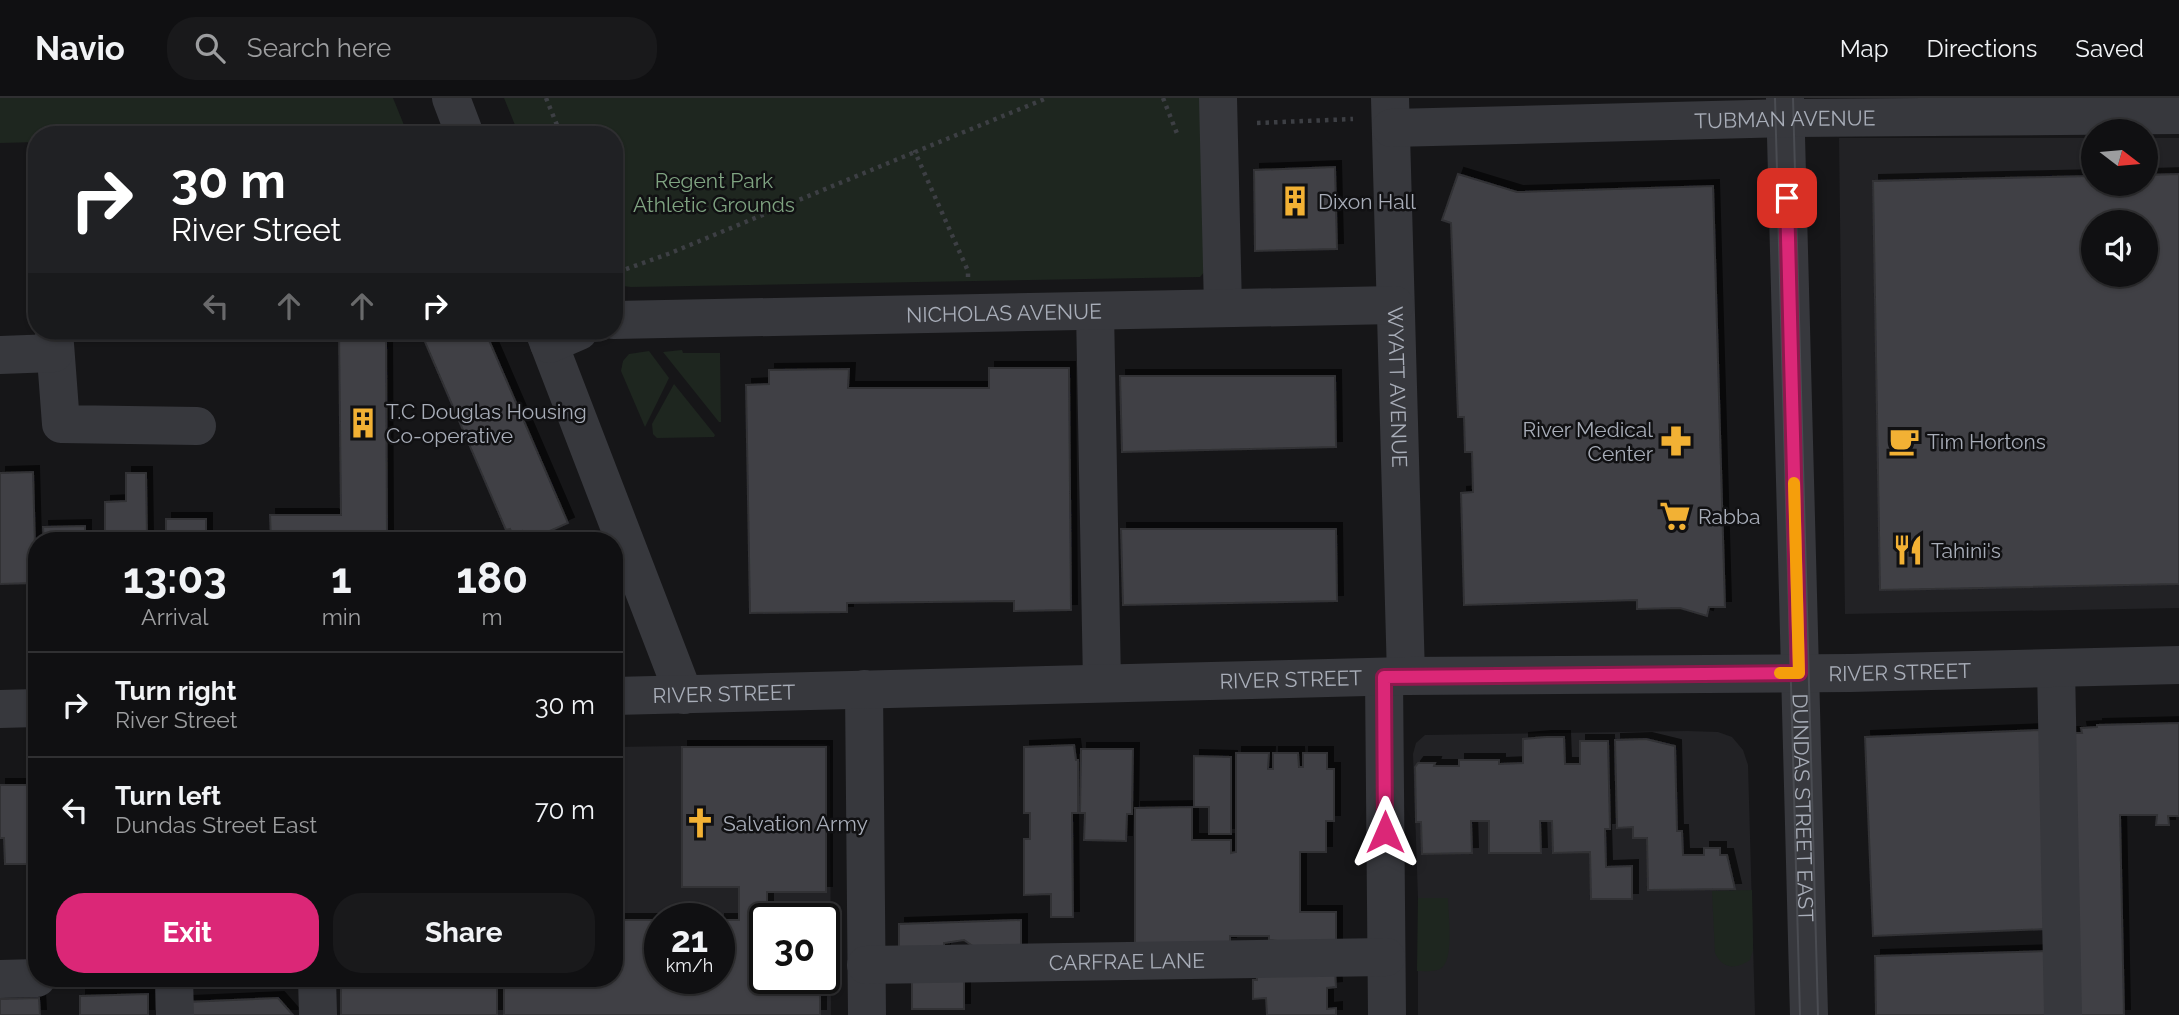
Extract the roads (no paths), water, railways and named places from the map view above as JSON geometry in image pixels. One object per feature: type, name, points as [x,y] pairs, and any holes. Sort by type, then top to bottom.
[{"type":"street","points":[[451,98],[462,126]]},
{"type":"street","name":"TUBMAN AVENUE","points":[[1381,115],[1785,108],[2179,115]]},
{"type":"street","name":"DUNDAS STREET EAST","points":[[1785,108],[1810,1015]]},
{"type":"street","points":[[1218,111],[1223,308]]},
{"type":"street","name":"WYATT AVENUE","points":[[1381,115],[1395,305],[1395,677],[1386,957],[1387,1015]]},
{"type":"street","name":"NICHOLAS AVENUE","points":[[623,320],[1395,305]]},
{"type":"street","points":[[1095,311],[1102,683]]},
{"type":"street","points":[[559,340],[684,695]]},
{"type":"street","points":[[0,355],[54,342],[61,424],[197,426]]},
{"type":"street","name":"RIVER STREET","points":[[623,696],[1395,677],[1799,673],[2179,665]]},
{"type":"street","points":[[2056,668],[2063,1015]]},
{"type":"street","points":[[864,689],[867,1015]]},
{"type":"street","points":[[0,709],[28,708]]},
{"type":"street","name":"CARFRAE LANE","points":[[866,965],[1386,957]]},
{"type":"street","points":[[0,979],[28,978]]},
{"type":"street","points":[[174,987],[174,1015]]},
{"type":"street","points":[[317,987],[318,1015]]},
{"type":"tram line","points":[[1775,98],[1800,1015]]},
{"type":"tram line","points":[[1793,98],[1818,1015]]},
{"type":"place","name":"Dixon Hall","points":[[1295,201]]},
{"type":"place","name":"T.C Douglas Housing Co-operative","points":[[363,423]]},
{"type":"place","name":"River Medical Center","points":[[1676,441]]},
{"type":"place","name":"Tim Hortons","points":[[1904,441]]},
{"type":"place","name":"Rabba","points":[[1675,516]]},
{"type":"place","name":"Tahini's","points":[[1908,550]]},
{"type":"place","name":"Salvation Army","points":[[700,823]]},
{"type":"park label","name":"Regent Park Athletic Grounds","points":[[714,192]]}]
